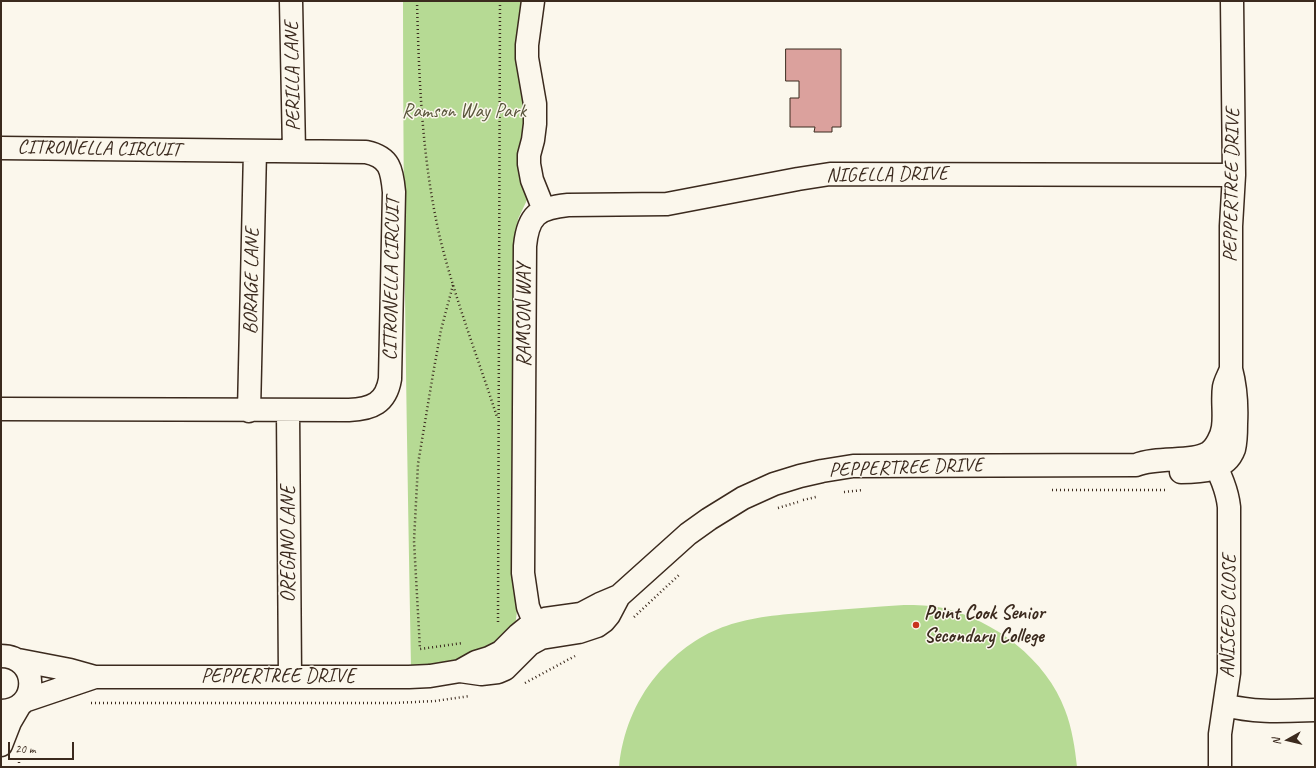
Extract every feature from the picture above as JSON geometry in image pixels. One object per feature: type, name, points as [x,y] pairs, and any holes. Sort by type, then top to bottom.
[{"type":"street","name":"PERILLA LANE","points":[[292,1],[294,151]]},
{"type":"street","points":[[533,1],[527,45],[527,58],[535,104],[535,124],[529,155],[529,164],[534,185],[544,210]]},
{"type":"street","name":"PEPPERTREE DRIVE","points":[[11,658],[70,670],[94,677],[409,677],[430,676],[460,671],[481,674],[498,672],[505,669],[530,644],[537,630],[579,632],[597,626],[609,615],[619,596],[688,534],[743,498],[774,484],[800,476],[853,466],[875,465],[1136,465],[1152,460],[1196,457],[1213,460],[1214,448],[1223,428],[1224,386],[1231,369],[1230,226],[1234,175],[1232,1]]},
{"type":"street","name":"CITRONELLA CIRCUIT","points":[[1,148],[362,151],[376,154],[382,158],[388,166],[392,177],[394,192],[390,379],[385,396],[376,404],[359,410],[288,411],[1,409]]},
{"type":"street","name":"BORAGE LANE","points":[[249,411],[255,151]]},
{"type":"street","name":"NIGELLA DRIVE","points":[[544,210],[552,207],[568,205],[667,204],[798,178],[830,174],[1234,175]]},
{"type":"street","name":"RAMSON WAY","points":[[537,630],[528,607],[523,573],[525,246],[529,224],[536,215],[544,210]]},
{"type":"street","name":"OREGANO LANE","points":[[288,411],[290,677]]},
{"type":"street","name":"ANISEED CLOSE","points":[[1213,460],[1225,488],[1229,507],[1229,674],[1220,734],[1220,767]]},
{"type":"street","points":[[1,639],[11,658],[27,669],[30,677],[30,690],[15,706],[1,745]]},
{"type":"street","name":"PEPPERTREE DRIVE","points":[[15,706],[94,677]]},
{"type":"street","points":[[1225,705],[1253,711],[1315,710]]},
{"type":"path","points":[[417,1],[419,86],[424,143],[436,219],[453,285],[498,419]]},
{"type":"path","points":[[453,285],[441,330],[420,449],[415,503],[414,541],[420,649],[470,641]]},
{"type":"green space","name":"Ramson Way Park","points":[[403,1],[526,1],[524,83],[528,190],[527,200],[518,219],[517,229],[517,611],[515,627],[488,655],[428,666],[411,667],[404,251]]},
{"type":"green space","points":[[904,605],[933,606],[943,608],[981,622],[999,632],[1032,659],[1046,675],[1057,692],[1065,710],[1073,738],[1077,767],[619,767],[626,730],[642,696],[656,676],[673,658],[691,644],[709,633],[746,620],[789,614]]},
{"type":"building","points":[[786,49],[841,49],[841,127],[832,127],[832,132],[814,132],[815,127],[790,127],[790,98],[799,98],[799,81],[786,81]]},
{"type":"place","name":"Point Cook Senior Secondary College","points":[[916,625]]}]
